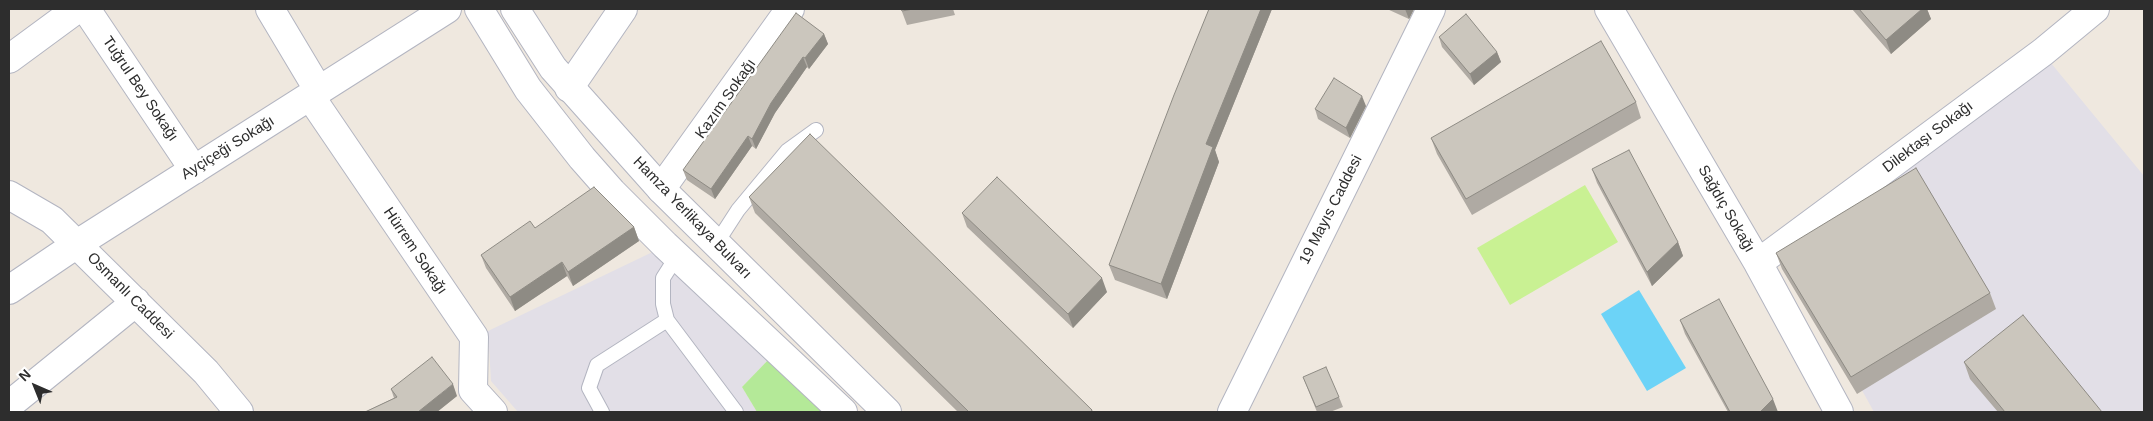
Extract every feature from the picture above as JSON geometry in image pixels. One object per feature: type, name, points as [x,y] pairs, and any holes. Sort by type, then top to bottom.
[{"type":"street","points":[[9,59],[77,9]]},
{"type":"street","name":"Tuğrul Bey Sokağı","points":[[86,9],[194,170]]},
{"type":"street","name":"Hürrem Sokağı","points":[[270,9],[314,93],[474,337],[473,390],[493,412]]},
{"type":"street","name":"Ayçiçeği Sokağı","points":[[9,290],[77,244],[447,9]]},
{"type":"street","points":[[479,9],[528,89],[582,158],[612,192],[677,256],[843,412]]},
{"type":"street","name":"Hamza Yerlikaya Bulvarı","points":[[515,9],[553,68],[569,88],[661,189],[887,412]]},
{"type":"street","points":[[569,88],[623,9]]},
{"type":"street","name":"Kazım Sokağı","points":[[661,189],[790,9]]},
{"type":"street","name":"19 Mayıs Caddesi","points":[[1232,412],[1431,9]]},
{"type":"street","name":"Sağdıç Sokağı","points":[[1609,9],[1758,264],[1838,412]]},
{"type":"street","name":"Dilektaşı Sokağı","points":[[1758,264],[2043,52],[2096,9]]},
{"type":"street","name":"Osmanlı Caddesi","points":[[9,195],[52,220],[206,372],[239,412]]},
{"type":"street","points":[[9,405],[136,302]]},
{"type":"lane","points":[[716,244],[738,210],[787,151],[816,130]]},
{"type":"lane","points":[[677,256],[663,278],[663,304],[667,320],[736,412]]},
{"type":"lane","points":[[602,412],[589,388],[598,365],[667,320]]},
{"type":"shaded area","points":[[2046,57],[2144,176],[2144,412],[1874,412],[1790,260]]},
{"type":"shaded area","points":[[663,247],[770,358],[742,387],[757,412],[518,412],[491,381],[488,331]]},
{"type":"green space","points":[[1585,185],[1618,242],[1510,305],[1477,248]]},
{"type":"green space","points":[[770,358],[824,412],[757,412],[742,387]]},
{"type":"water","points":[[1639,290],[1686,368],[1647,391],[1601,314]]},
{"type":"building","points":[[1209,9],[1261,9],[1206,144],[1213,147],[1161,284],[1109,265]]},
{"type":"building","points":[[1859,9],[1922,9],[1886,40]]},
{"type":"building","points":[[796,13],[824,34],[805,58],[803,57],[771,103],[752,139],[748,136],[711,189],[683,170]]},
{"type":"building","points":[[1466,14],[1497,52],[1470,74],[1439,37]]},
{"type":"building","points":[[1601,41],[1636,102],[1466,199],[1431,138]]},
{"type":"building","points":[[1334,78],[1362,96],[1346,128],[1315,109]]},
{"type":"building","points":[[810,134],[1092,410],[1091,412],[969,412],[749,197]]},
{"type":"building","points":[[1629,150],[1678,242],[1647,272],[1592,169]]},
{"type":"building","points":[[1916,168],[1990,293],[1851,377],[1776,253]]},
{"type":"building","points":[[997,177],[1102,278],[1068,314],[962,213]]},
{"type":"building","points":[[594,187],[634,227],[568,272],[562,262],[510,297],[481,255],[530,221],[535,228]]},
{"type":"building","points":[[1719,299],[1773,399],[1760,412],[1730,412],[1680,320]]},
{"type":"building","points":[[2023,315],[2102,412],[2005,412],[1964,362]]},
{"type":"building","points":[[432,357],[453,384],[418,412],[365,412],[397,397],[391,389]]},
{"type":"building","points":[[1326,367],[1339,397],[1316,407],[1303,377]]}]
